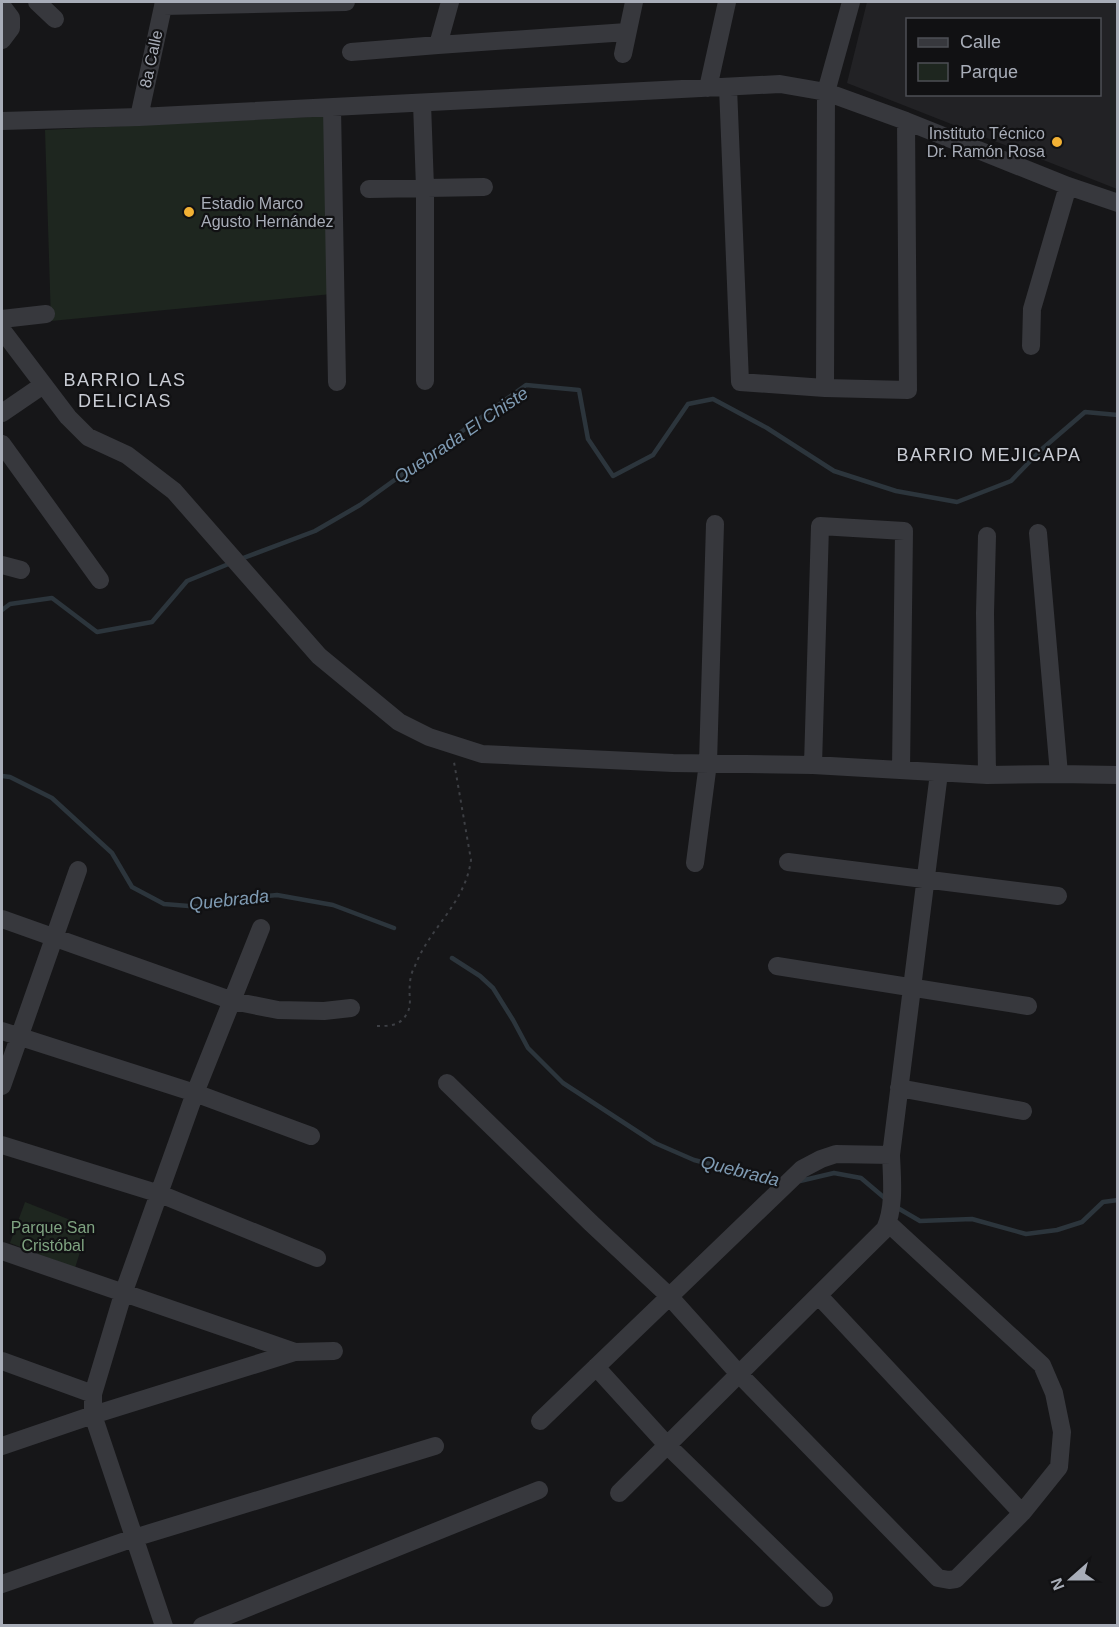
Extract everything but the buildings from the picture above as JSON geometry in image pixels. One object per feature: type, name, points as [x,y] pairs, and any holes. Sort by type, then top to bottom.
[{"type":"street","points":[[37,2],[56,19]]},
{"type":"street","points":[[163,4],[346,2]]},
{"type":"street","points":[[438,45],[450,2]]},
{"type":"street","points":[[623,54],[634,2]]},
{"type":"street","points":[[708,88],[727,2]]},
{"type":"street","points":[[825,388],[826,92],[851,2]]},
{"type":"street","name":"8a Calle","points":[[139,117],[163,4]]},
{"type":"street","points":[[2,6],[11,18],[11,28],[2,40]]},
{"type":"street","points":[[351,52],[627,32]]},
{"type":"street","points":[[2,120],[139,117],[780,84],[826,92],[906,121],[1068,186],[1118,203]]},
{"type":"street","points":[[728,87],[740,382],[825,388],[908,390],[906,121]]},
{"type":"street","points":[[422,103],[425,188],[425,381]]},
{"type":"street","points":[[332,108],[337,382]]},
{"type":"street","points":[[1031,346],[1032,309],[1068,186]]},
{"type":"street","points":[[369,189],[484,187]]},
{"type":"street","points":[[2,319],[46,314]]},
{"type":"street","points":[[2,330],[68,417],[88,437],[127,455],[174,491],[320,656],[399,722],[429,737],[482,754],[813,765],[987,775],[1118,775]]},
{"type":"street","points":[[2,413],[43,385]]},
{"type":"street","points":[[2,444],[100,580]]},
{"type":"street","points":[[695,863],[708,763],[715,524]]},
{"type":"street","points":[[813,765],[820,526],[904,531],[901,770]]},
{"type":"street","points":[[1038,533],[1059,774]]},
{"type":"street","points":[[987,536],[985,613],[987,775]]},
{"type":"street","points":[[2,565],[21,570]]},
{"type":"street","points":[[619,1493],[885,1230],[893,1189],[891,1155],[939,773]]},
{"type":"street","points":[[788,862],[1058,896]]},
{"type":"street","points":[[2,1086],[78,870]]},
{"type":"street","points":[[2,919],[233,1001],[278,1010],[324,1011],[351,1008]]},
{"type":"street","points":[[164,1626],[93,1415],[93,1394],[123,1294],[195,1093],[261,928]]},
{"type":"street","points":[[777,966],[1028,1006]]},
{"type":"street","points":[[2,1030],[195,1093],[311,1136]]},
{"type":"street","points":[[447,1083],[669,1296],[739,1374],[938,1578],[949,1581],[956,1579],[1022,1514],[1059,1467],[1062,1432],[1054,1393],[1042,1365],[888,1222]]},
{"type":"street","points":[[899,1088],[1023,1111]]},
{"type":"street","points":[[2,1145],[160,1194],[317,1258]]},
{"type":"street","points":[[540,1421],[802,1169],[820,1159],[836,1154],[891,1155]]},
{"type":"street","points":[[2,1251],[295,1352]]},
{"type":"street","points":[[819,1296],[1022,1514]]},
{"type":"street","points":[[2,1446],[295,1352],[334,1351]]},
{"type":"street","points":[[2,1361],[93,1394]]},
{"type":"street","points":[[596,1367],[668,1445],[824,1598]]},
{"type":"street","points":[[2,1584],[134,1538],[435,1446]]},
{"type":"street","points":[[202,1626],[539,1490]]},
{"type":"path","points":[[377,1026],[393,1026],[405,1018],[411,1007],[409,985],[422,950],[459,898],[469,875],[471,860],[451,744]]},
{"type":"shaded area","name":"Instituto Técnico Dr. Ramón Rosa","points":[[867,2],[1117,2],[1117,189],[847,83]]},
{"type":"green space","name":"Estadio Marco Agusto Hernández","points":[[329,116],[332,294],[51,321],[45,130]]},
{"type":"green space","name":"Parque San Cristóbal","points":[[25,1202],[88,1227],[75,1268],[10,1243]]},
{"type":"waterway","name":"Quebrada El Chiste","points":[[238,560],[315,531],[360,505],[526,385],[579,390],[588,439],[613,476],[653,455],[688,404],[713,399],[767,428],[834,471],[896,491],[957,502],[1011,481],[1042,449],[1085,412],[1118,415]]},
{"type":"waterway","name":"Quebrada El Chiste","points":[[2,610],[10,604],[52,598],[97,632],[152,622],[187,581],[231,563]]},
{"type":"waterway","name":"Quebrada","points":[[2,776],[10,777],[52,798],[112,853],[132,887],[164,904],[201,907],[237,899],[277,895],[333,905],[394,928]]},
{"type":"waterway","name":"Quebrada","points":[[452,958],[480,976],[493,988],[528,1048],[563,1083],[655,1143],[694,1160],[780,1182]]},
{"type":"waterway","name":"Quebrada","points":[[800,1181],[834,1173],[861,1178],[887,1200]]},
{"type":"waterway","name":"Quebrada","points":[[896,1207],[920,1221],[972,1219],[1026,1234],[1057,1230],[1082,1222],[1103,1202],[1118,1200]]},
{"type":"place","name":"Instituto Técnico Dr. Ramón Rosa","points":[[1057,142]]},
{"type":"place","name":"Estadio Marco Agusto Hernández","points":[[189,212]]},
{"type":"district","name":"BARRIO LAS DELICIAS","points":[[125,390]]},
{"type":"district","name":"BARRIO MEJICAPA","points":[[989,455]]}]
